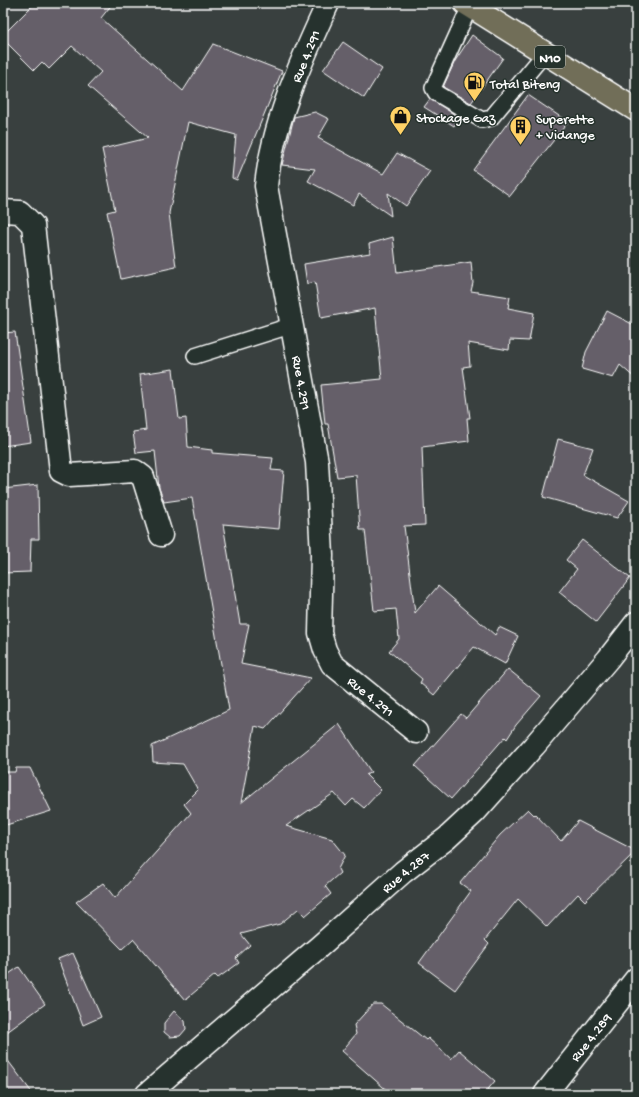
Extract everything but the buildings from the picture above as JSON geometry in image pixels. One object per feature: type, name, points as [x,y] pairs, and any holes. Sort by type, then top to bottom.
[{"type":"highway","name":"N10","points":[[467,5],[636,110]]},
{"type":"street","name":"Rue 4.291","points":[[328,3],[303,57],[275,132],[268,165],[266,186],[293,325],[317,462],[322,554],[320,633],[325,650],[332,664],[416,732]]},
{"type":"street","points":[[3,211],[20,212],[33,225],[61,471],[69,475],[135,471],[143,477],[161,536]]},
{"type":"street","name":"Rue 4.287","points":[[147,1094],[320,946],[403,872],[447,838],[475,812],[574,700],[636,623]]},
{"type":"street","name":"Rue 4.289","points":[[545,1094],[636,979]]},
{"type":"lane","points":[[467,5],[433,88],[436,93],[482,120],[491,118],[545,53]]},
{"type":"lane","points":[[195,356],[293,325]]},
{"type":"place","name":"Total Biteng","points":[[474,102]]},
{"type":"place","name":"Stockage Gaz","points":[[401,136]]},
{"type":"place","name":"Superette + Vidange","points":[[520,146]]}]
